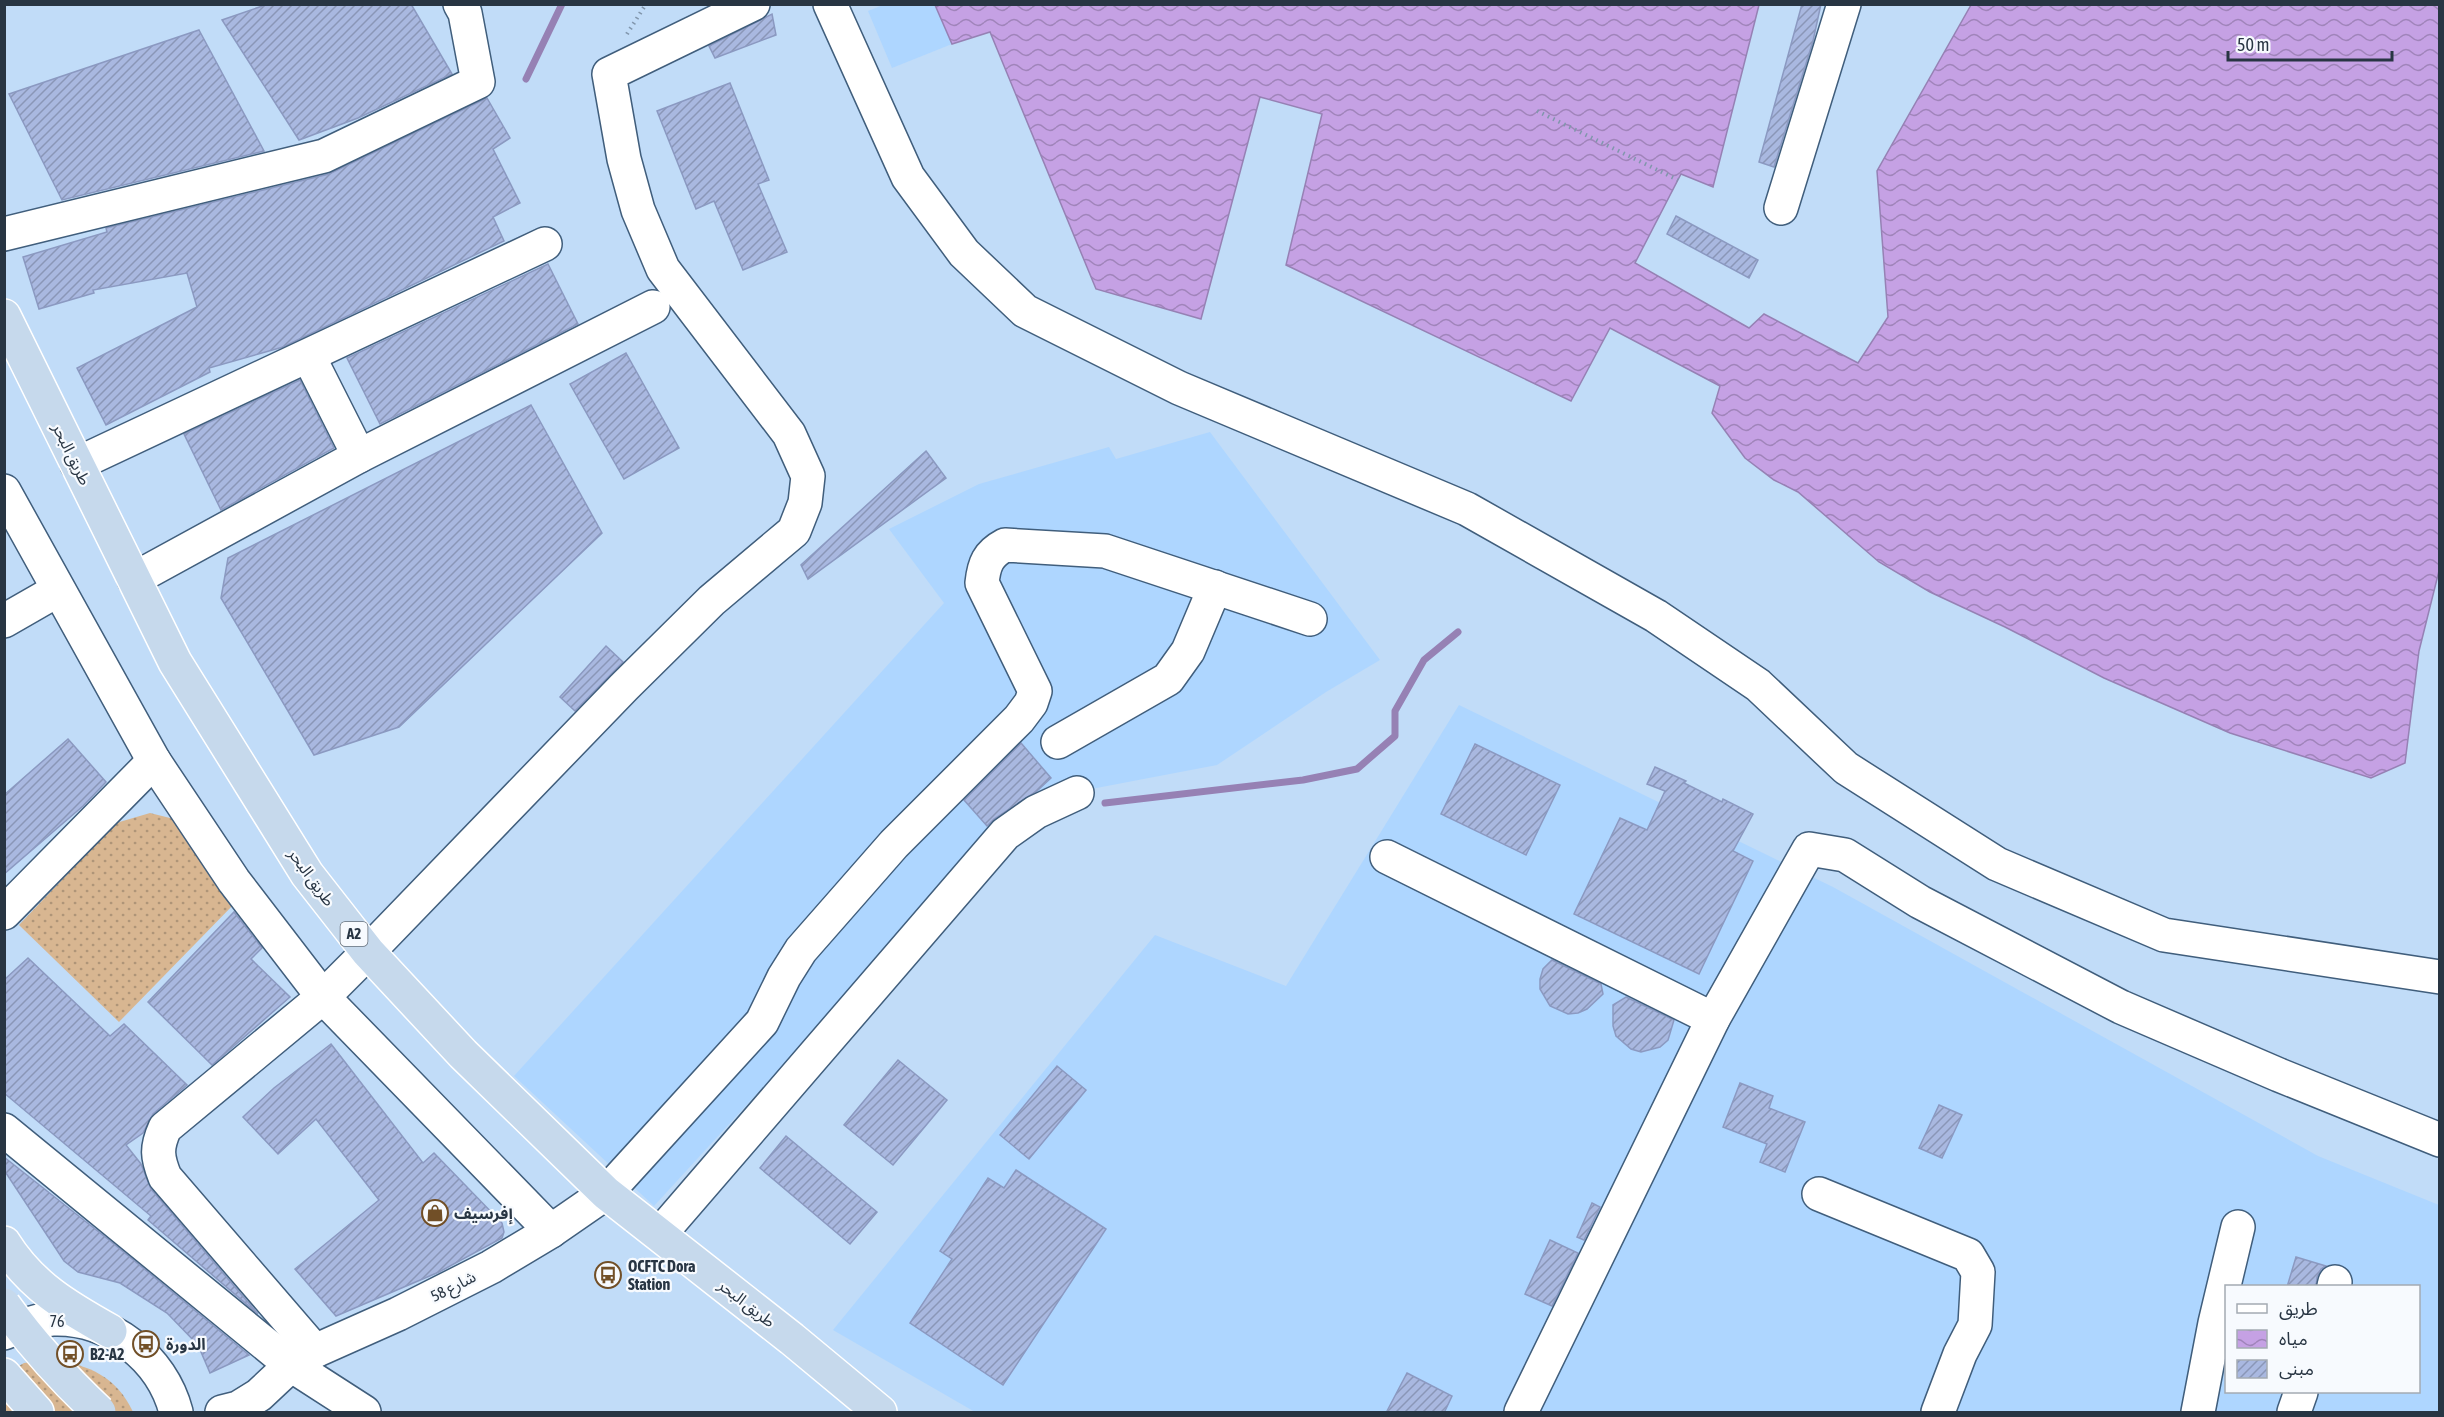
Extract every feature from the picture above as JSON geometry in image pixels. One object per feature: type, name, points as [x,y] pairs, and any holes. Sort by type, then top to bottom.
[{"type":"highway","name":"طريق البحر","points":[[4,316],[175,662],[307,874],[369,952],[463,1054],[606,1193],[792,1339],[880,1413]]},
{"type":"highway","points":[[4,1243],[18,1264],[38,1285],[74,1311],[111,1331]]},
{"type":"highway","points":[[4,1305],[40,1350],[99,1413]]},
{"type":"highway","points":[[4,1375],[37,1413]]},
{"type":"street","points":[[4,234],[324,156],[478,82],[465,14],[460,4]]},
{"type":"street","points":[[303,1358],[165,1177],[158,1159],[159,1142],[165,1128],[322,997],[369,952],[632,679],[712,600],[794,531],[806,503],[808,476],[789,434],[663,269],[638,210],[624,159],[609,74],[753,4]]},
{"type":"street","points":[[830,4],[908,177],[964,253],[1025,311],[1179,388],[1467,509],[1656,616],[1758,685],[1846,768],[1997,864],[2164,935],[2439,977]]},
{"type":"street","points":[[1781,208],[1844,4]]},
{"type":"street","points":[[77,464],[309,357],[545,244]]},
{"type":"street","points":[[134,579],[359,456],[653,307]]},
{"type":"street","points":[[309,357],[359,456]]},
{"type":"street","points":[[8,504],[154,761],[234,881],[322,997],[551,1231]]},
{"type":"street","name":"شارع 58","points":[[222,1413],[238,1408],[258,1395],[303,1358],[470,1278],[551,1231],[606,1193],[762,1022],[784,977],[801,950],[894,844],[1019,718],[1031,703],[1035,691],[982,583],[984,565],[992,552],[1005,545],[1105,551],[1310,619]]},
{"type":"street","points":[[1058,742],[1168,679],[1188,651],[1215,587]]},
{"type":"street","points":[[4,621],[58,590]]},
{"type":"street","points":[[4,913],[154,761]]},
{"type":"street","points":[[660,1234],[1005,834],[1036,812],[1077,793]]},
{"type":"street","points":[[1521,1413],[1713,1018],[1809,849],[1845,855],[1920,902],[2121,1007],[2439,1140]]},
{"type":"street","points":[[1387,857],[1713,1018]]},
{"type":"street","points":[[4,1130],[303,1358],[364,1413]]},
{"type":"street","points":[[1819,1194],[1968,1255],[1978,1272],[1975,1325],[1960,1354],[1938,1413]]},
{"type":"street","points":[[2198,1413],[2215,1323],[2238,1227]]},
{"type":"street","name":"76","points":[[4,1333],[25,1324],[54,1319],[83,1322],[111,1331],[137,1348],[158,1372],[183,1408]]},
{"type":"street","points":[[2294,1413],[2301,1393]]},
{"type":"path","points":[[1537,111],[1678,180]]},
{"type":"shaded area","points":[[883,5],[935,5],[952,44],[892,68],[868,11]]},
{"type":"shaded area","points":[[1210,432],[1380,660],[1326,692],[1217,765],[1044,798],[992,837],[654,1206],[514,1076],[944,603],[889,529],[979,484],[1109,447],[1116,459]]},
{"type":"shaded area","points":[[1459,705],[1833,887],[2318,1156],[2439,1205],[2439,1412],[975,1412],[833,1330],[1155,935],[1286,986]]},
{"type":"shaded area","points":[[150,813],[178,820],[236,902],[119,1022],[19,925],[116,823]]},
{"type":"shaded area","points":[[53,1359],[90,1369],[110,1381],[119,1390],[133,1412],[5,1412],[5,1374],[24,1363]]},
{"type":"water","points":[[935,5],[1759,5],[1713,187],[1681,174],[1635,263],[1749,328],[1764,314],[1858,363],[1888,317],[1877,171],[1971,5],[2439,5],[2440,567],[2419,651],[2405,763],[2371,778],[2230,733],[2104,678],[2005,627],[1930,592],[1879,562],[1798,492],[1774,480],[1745,458],[1712,413],[1720,386],[1610,328],[1571,401],[1286,265],[1322,114],[1260,97],[1201,319],[1096,289],[990,32],[952,44]]},
{"type":"building","points":[[268,4],[411,4],[452,74],[358,118],[299,140],[222,20]]},
{"type":"building","points":[[1802,4],[1821,4],[1813,41],[1774,167],[1759,162]]},
{"type":"building","points":[[772,14],[776,35],[715,58],[709,46]]},
{"type":"building","points":[[199,30],[264,151],[62,200],[9,94]]},
{"type":"building","points":[[730,83],[769,180],[758,184],[787,252],[743,270],[714,201],[696,209],[657,111]]},
{"type":"building","points":[[487,98],[510,138],[493,149],[520,203],[493,217],[504,241],[283,347],[209,368],[210,372],[106,425],[77,368],[197,307],[187,273],[93,290],[94,293],[39,309],[23,257],[107,232],[106,228],[329,174]]},
{"type":"building","points":[[1676,216],[1758,260],[1749,278],[1667,234]]},
{"type":"building","points":[[548,264],[578,324],[380,424],[347,358]]},
{"type":"building","points":[[626,353],[679,448],[624,479],[570,384]]},
{"type":"building","points":[[300,380],[334,448],[221,510],[184,434]]},
{"type":"building","points":[[531,405],[602,533],[399,727],[314,755],[221,598],[228,558]]},
{"type":"building","points":[[926,451],[946,478],[808,579],[801,565]]},
{"type":"building","points":[[606,646],[623,662],[575,711],[560,697]]},
{"type":"building","points":[[68,739],[106,782],[83,806],[4,874],[4,795]]},
{"type":"building","points":[[1021,743],[1051,778],[1037,791],[987,826],[964,800]]},
{"type":"building","points":[[1475,744],[1560,785],[1526,855],[1441,814]]},
{"type":"building","points":[[1655,767],[1686,781],[1684,783],[1722,802],[1723,799],[1753,814],[1733,851],[1753,861],[1699,974],[1574,914],[1620,818],[1647,830],[1665,791],[1647,784]]},
{"type":"building","points":[[234,912],[262,948],[251,959],[290,997],[212,1065],[148,1002]]},
{"type":"building","points":[[28,958],[110,1036],[124,1024],[187,1085],[153,1114],[143,1133],[126,1145],[141,1164],[151,1189],[258,1314],[148,1220],[151,1216],[4,1093],[4,980]]},
{"type":"building","points":[[1552,960],[1601,984],[1603,994],[1587,1009],[1578,1013],[1568,1014],[1550,1006],[1540,989],[1540,979],[1543,969]]},
{"type":"building","points":[[1626,997],[1674,1020],[1668,1040],[1660,1047],[1641,1052],[1631,1049],[1616,1036],[1613,1026],[1613,1005]]},
{"type":"building","points":[[331,1044],[423,1163],[434,1153],[502,1223],[504,1232],[502,1238],[439,1272],[336,1316],[295,1269],[379,1200],[316,1119],[278,1154],[243,1117],[274,1088]]},
{"type":"building","points":[[898,1060],[947,1100],[893,1165],[844,1125]]},
{"type":"building","points":[[1057,1066],[1086,1090],[1029,1159],[1000,1135]]},
{"type":"building","points":[[1740,1083],[1773,1096],[1769,1108],[1805,1122],[1785,1172],[1760,1162],[1767,1144],[1723,1127]]},
{"type":"building","points":[[1939,1105],[1962,1115],[1942,1158],[1919,1148]]},
{"type":"building","points":[[786,1136],[877,1212],[850,1244],[760,1168]]},
{"type":"building","points":[[4,1157],[249,1355],[210,1373],[198,1345],[167,1313],[120,1283],[78,1272],[64,1261],[4,1170]]},
{"type":"building","points":[[1016,1170],[1106,1229],[1003,1385],[910,1323],[952,1259],[940,1251],[988,1178],[1004,1188]]},
{"type":"building","points":[[1592,1203],[1600,1207],[1584,1240],[1577,1237]]},
{"type":"building","points":[[1550,1240],[1578,1253],[1552,1306],[1525,1294]]},
{"type":"building","points":[[2296,1257],[2326,1266],[2321,1269],[2316,1285],[2288,1285]]},
{"type":"building","points":[[1407,1373],[1452,1396],[1444,1413],[1386,1413]]},
{"type":"waterway","points":[[526,79],[562,4]]},
{"type":"waterway","points":[[1105,803],[1303,780],[1357,769],[1395,736],[1395,711],[1424,660],[1458,632]]},
{"type":"place","name":"إفرسيف","points":[[435,1213]]},
{"type":"place","name":"OCFTC Dora Station","points":[[608,1275]]},
{"type":"place","name":"الدورة","points":[[146,1344]]},
{"type":"place","name":"B2-A2","points":[[70,1354]]}]
